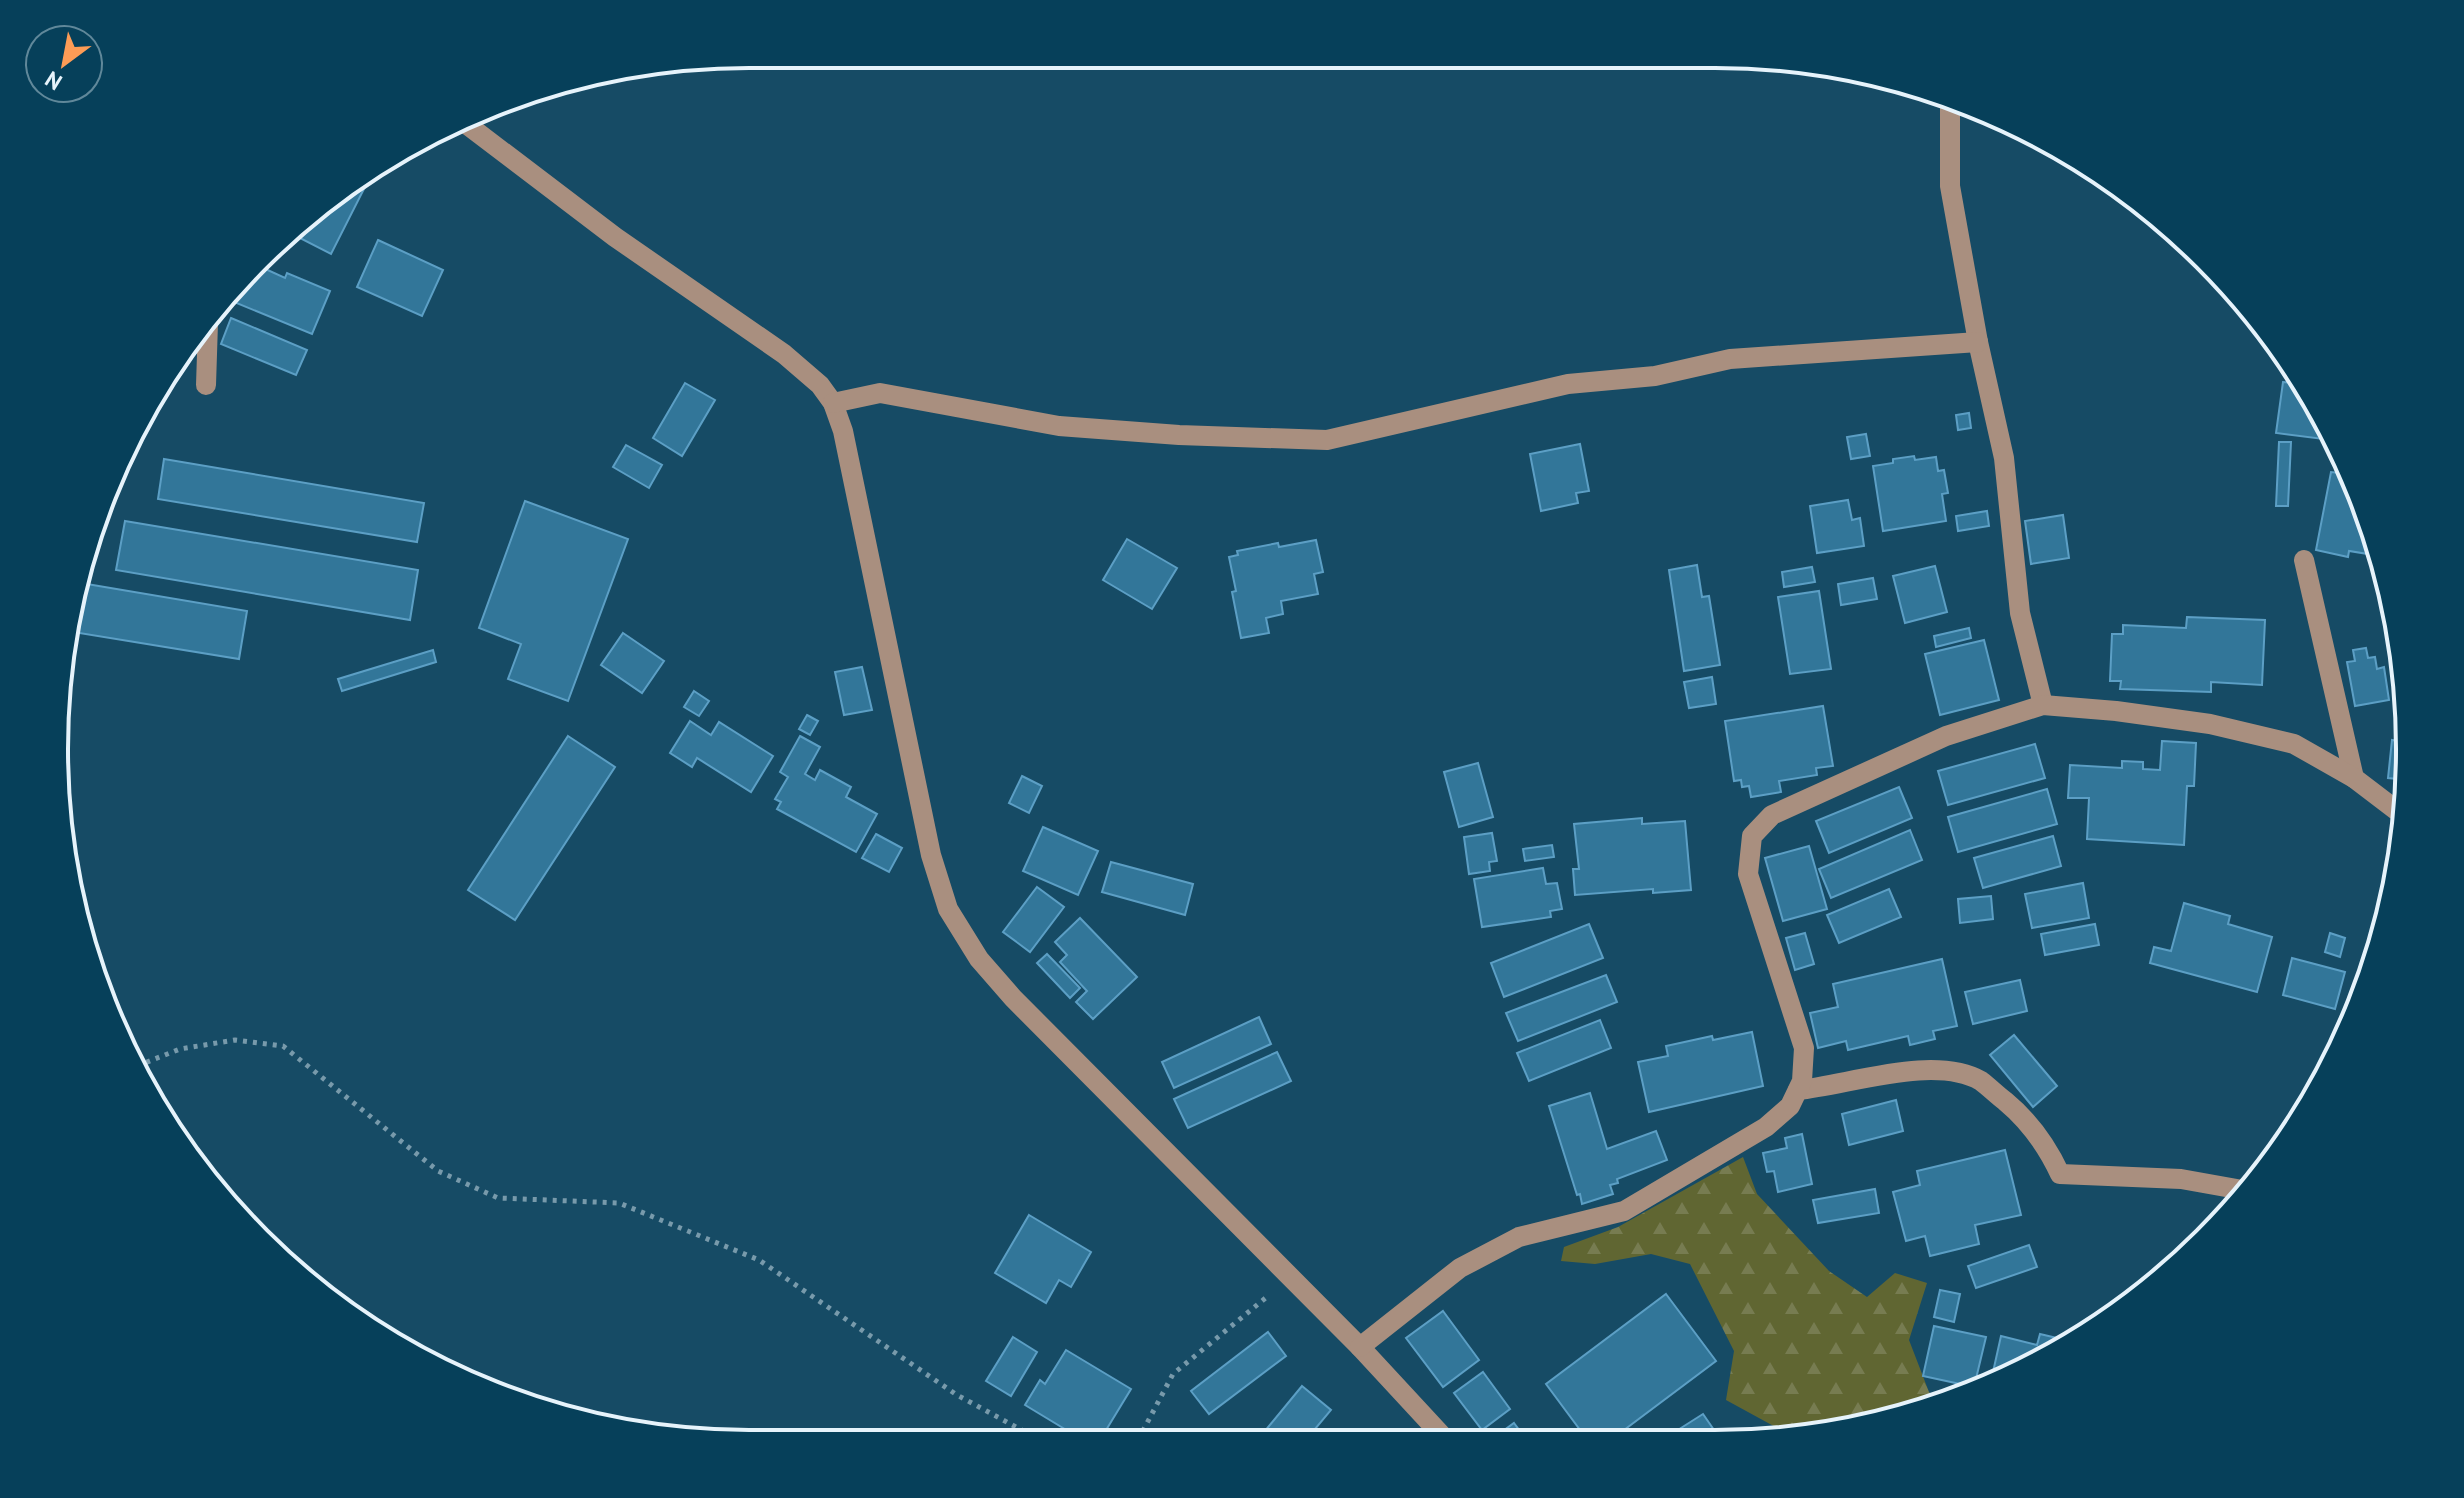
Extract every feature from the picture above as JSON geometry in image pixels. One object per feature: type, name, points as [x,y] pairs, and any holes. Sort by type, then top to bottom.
[{"type":"street","points":[[1950,110],[1950,186],[1978,342],[2004,458],[2020,613],[2043,705]]},
{"type":"street","points":[[471,128],[615,237],[784,354],[820,385],[833,403],[843,431],[931,855],[948,909],[979,959],[1013,998],[1360,1347],[1437,1430]]},
{"type":"street","points":[[206,385],[208,336]]},
{"type":"street","points":[[833,403],[880,393],[1059,426],[1179,435],[1327,440],[1568,384],[1655,376],[1730,359],[1978,342]]},
{"type":"street","points":[[2304,560],[2354,778]]},
{"type":"street","points":[[1360,1347],[1460,1268],[1519,1237],[1624,1211],[1766,1127],[1790,1106],[1802,1081],[1804,1048],[1748,874],[1752,836],[1772,815],[1946,736],[2043,705],[2116,711],[2224,727],[2294,744],[2354,778],[2393,808]]},
{"type":"street","points":[[1798,1090],[1915,1071],[1948,1071],[1979,1080],[2013,1108],[2047,1147],[2060,1174],[2181,1179],[2235,1189]]},
{"type":"path","points":[[145,1063],[180,1049],[235,1040],[283,1046],[438,1171],[498,1198],[619,1203],[759,1260],[957,1395],[1022,1430]]},
{"type":"path","points":[[1143,1430],[1173,1374],[1291,1278]]},
{"type":"green space","points":[[1743,1157],[1757,1194],[1829,1271],[1867,1297],[1895,1273],[1927,1283],[1909,1340],[1932,1395],[1848,1417],[1776,1427],[1726,1400],[1734,1351],[1690,1264],[1651,1254],[1595,1264],[1561,1261],[1564,1247],[1618,1227]]},
{"type":"building","points":[[365,187],[331,254],[299,238]]},
{"type":"building","points":[[378,240],[443,270],[422,316],[357,287]]},
{"type":"building","points":[[265,269],[285,278],[287,273],[330,291],[312,334],[235,302]]},
{"type":"building","points":[[231,318],[307,350],[296,375],[221,344]]},
{"type":"building","points":[[2283,382],[2288,382],[2321,439],[2276,433]]},
{"type":"building","points":[[685,383],[715,400],[682,456],[653,438]]},
{"type":"building","points":[[1969,413],[1971,428],[1958,430],[1956,415]]},
{"type":"building","points":[[1866,434],[1870,456],[1851,459],[1847,437]]},
{"type":"building","points":[[2279,442],[2291,442],[2288,506],[2276,506]]},
{"type":"building","points":[[1580,444],[1589,491],[1576,493],[1578,503],[1541,511],[1530,454]]},
{"type":"building","points":[[626,445],[662,465],[649,488],[613,467]]},
{"type":"building","points":[[1914,456],[1915,460],[1936,457],[1938,471],[1944,470],[1948,493],[1942,494],[1946,521],[1883,531],[1873,466]]},
{"type":"building","points":[[164,459],[424,503],[417,542],[158,499]]},
{"type":"building","points":[[2331,472],[2337,473],[2344,488],[2367,554],[2349,551],[2348,557],[2316,550]]},
{"type":"building","points":[[1848,500],[1852,520],[1860,518],[1864,546],[1817,553],[1810,506]]},
{"type":"building","points":[[525,501],[628,539],[568,701],[508,679],[521,644],[479,628]]},
{"type":"building","points":[[1987,511],[1989,526],[1958,531],[1956,516]]},
{"type":"building","points":[[2063,515],[2069,558],[2031,564],[2025,521]]},
{"type":"building","points":[[125,521],[418,570],[410,620],[116,570]]},
{"type":"building","points":[[1127,539],[1177,568],[1152,609],[1103,580]]},
{"type":"building","points":[[1316,540],[1323,572],[1314,574],[1318,594],[1281,601],[1283,614],[1266,618],[1269,633],[1241,638],[1229,557],[1238,555],[1237,551]]},
{"type":"building","points":[[1697,565],[1702,597],[1709,596],[1720,665],[1684,671],[1669,570]]},
{"type":"building","points":[[1935,566],[1947,612],[1905,623],[1893,576]]},
{"type":"building","points":[[1812,567],[1815,582],[1784,587],[1782,572]]},
{"type":"building","points":[[1873,578],[1877,599],[1841,605],[1838,584]]},
{"type":"building","points":[[88,584],[247,611],[239,659],[78,633]]},
{"type":"building","points":[[1819,591],[1831,669],[1790,674],[1778,597]]},
{"type":"building","points":[[2187,617],[2265,620],[2262,685],[2211,682],[2211,692],[2120,689],[2121,681],[2110,681],[2112,634],[2123,634],[2123,625],[2186,628]]},
{"type":"building","points":[[1969,628],[1971,638],[1936,647],[1934,636]]},
{"type":"building","points":[[623,633],[664,661],[642,693],[601,665]]},
{"type":"building","points":[[1984,640],[1999,700],[1940,715],[1925,654]]},
{"type":"building","points":[[2366,648],[2368,658],[2375,657],[2377,669],[2384,667],[2389,700],[2355,706],[2347,662],[2355,661],[2353,650]]},
{"type":"building","points":[[433,650],[436,662],[342,691],[338,679]]},
{"type":"building","points":[[862,667],[872,710],[844,715],[835,672]]},
{"type":"building","points":[[1712,677],[1716,704],[1689,708],[1684,682]]},
{"type":"building","points":[[694,691],[709,701],[699,716],[684,707]]},
{"type":"building","points":[[1823,706],[1833,766],[1816,768],[1817,775],[1779,781],[1781,792],[1751,797],[1749,786],[1742,787],[1741,780],[1734,781],[1725,721]]},
{"type":"building","points":[[807,715],[818,721],[810,735],[799,729]]},
{"type":"building","points":[[690,721],[711,735],[719,722],[773,756],[751,792],[697,758],[692,767],[670,753]]},
{"type":"building","points":[[568,736],[615,767],[515,920],[468,890]]},
{"type":"building","points":[[800,736],[820,747],[805,774],[815,780],[820,770],[851,787],[846,797],[877,814],[856,852],[777,809],[781,802],[775,799],[788,777],[780,772]]},
{"type":"building","points":[[2392,740],[2396,741],[2395,779],[2388,778]]},
{"type":"building","points":[[2162,741],[2196,743],[2194,786],[2187,786],[2184,845],[2087,839],[2089,798],[2068,798],[2070,765],[2122,768],[2122,761],[2143,762],[2143,769],[2160,770]]},
{"type":"building","points":[[2035,744],[2045,778],[1948,805],[1938,771]]},
{"type":"building","points":[[1478,763],[1493,817],[1459,827],[1444,772]]},
{"type":"building","points":[[1022,776],[1042,786],[1029,813],[1009,803]]},
{"type":"building","points":[[1899,787],[1912,818],[1829,853],[1816,821]]},
{"type":"building","points":[[2047,789],[2057,824],[1958,852],[1948,817]]},
{"type":"building","points":[[1642,818],[1642,824],[1685,821],[1691,890],[1653,893],[1653,889],[1575,895],[1573,869],[1579,869],[1574,824]]},
{"type":"building","points":[[1043,827],[1098,851],[1078,895],[1023,871]]},
{"type":"building","points":[[1910,830],[1922,860],[1831,898],[1819,869]]},
{"type":"building","points":[[1492,833],[1497,861],[1489,862],[1490,871],[1469,874],[1464,837]]},
{"type":"building","points":[[876,834],[902,848],[889,872],[862,858]]},
{"type":"building","points":[[2053,836],[2061,866],[1983,888],[1974,858]]},
{"type":"building","points":[[1552,845],[1554,857],[1525,861],[1523,849]]},
{"type":"building","points":[[1809,846],[1827,909],[1783,921],[1765,858]]},
{"type":"building","points":[[1111,862],[1193,884],[1185,915],[1102,892]]},
{"type":"building","points":[[1543,868],[1546,884],[1557,883],[1562,909],[1550,911],[1551,917],[1482,927],[1474,879]]},
{"type":"building","points":[[2083,883],[2089,918],[2032,928],[2025,894]]},
{"type":"building","points":[[1037,887],[1064,907],[1030,952],[1003,932]]},
{"type":"building","points":[[1889,889],[1901,917],[1839,943],[1827,915]]},
{"type":"building","points":[[1991,896],[1993,919],[1960,923],[1958,899]]},
{"type":"building","points":[[2184,903],[2230,916],[2228,924],[2272,937],[2257,992],[2150,963],[2154,947],[2171,951]]},
{"type":"building","points":[[1080,918],[1137,977],[1093,1019],[1076,1002],[1087,991],[1060,962],[1067,955],[1055,942]]},
{"type":"building","points":[[1589,924],[1603,958],[1504,997],[1491,963]]},
{"type":"building","points":[[2095,924],[2099,945],[2045,955],[2041,934]]},
{"type":"building","points":[[1805,933],[1814,964],[1795,970],[1786,938]]},
{"type":"building","points":[[2330,933],[2345,938],[2340,957],[2325,952]]},
{"type":"building","points":[[1047,954],[1080,988],[1070,998],[1037,963]]},
{"type":"building","points":[[2292,958],[2345,972],[2335,1009],[2283,995]]},
{"type":"building","points":[[1942,959],[1957,1026],[1933,1031],[1935,1039],[1910,1045],[1908,1036],[1848,1050],[1846,1041],[1818,1048],[1810,1013],[1838,1007],[1833,984]]},
{"type":"building","points":[[1606,975],[1617,1002],[1518,1041],[1506,1013]]},
{"type":"building","points":[[2020,980],[2027,1011],[1973,1024],[1965,992]]},
{"type":"building","points":[[1259,1017],[1271,1044],[1174,1088],[1162,1062]]},
{"type":"building","points":[[1600,1020],[1611,1048],[1529,1081],[1517,1053]]},
{"type":"building","points":[[1752,1032],[1763,1086],[1649,1112],[1638,1062],[1668,1056],[1666,1046],[1712,1036],[1713,1040]]},
{"type":"building","points":[[2014,1035],[2057,1086],[2033,1107],[1990,1055]]},
{"type":"building","points":[[1277,1052],[1291,1081],[1188,1128],[1174,1099]]},
{"type":"building","points":[[1590,1093],[1607,1149],[1656,1131],[1667,1160],[1617,1179],[1618,1183],[1610,1185],[1613,1194],[1582,1204],[1549,1106]]},
{"type":"building","points":[[1896,1100],[1903,1131],[1849,1145],[1842,1114]]},
{"type":"building","points":[[1802,1134],[1812,1184],[1778,1192],[1774,1171],[1767,1172],[1763,1153],[1787,1148],[1785,1138]]},
{"type":"building","points":[[2005,1150],[2021,1215],[1975,1225],[1979,1244],[1930,1256],[1925,1236],[1906,1241],[1893,1192],[1920,1185],[1917,1171]]},
{"type":"building","points":[[1875,1189],[1879,1213],[1818,1223],[1813,1200]]},
{"type":"building","points":[[1029,1215],[1091,1252],[1071,1287],[1059,1280],[1046,1303],[995,1273]]},
{"type":"building","points":[[2029,1245],[2037,1267],[1976,1288],[1968,1266]]},
{"type":"building","points":[[1940,1290],[1960,1294],[1954,1322],[1934,1317]]},
{"type":"building","points":[[1666,1294],[1716,1361],[1624,1430],[1580,1430],[1546,1384]]},
{"type":"building","points":[[1443,1311],[1479,1360],[1443,1387],[1406,1338]]},
{"type":"building","points":[[1934,1326],[1986,1337],[1976,1378],[1960,1384],[1923,1376]]},
{"type":"building","points":[[1268,1332],[1286,1356],[1209,1414],[1191,1391]]},
{"type":"building","points":[[2040,1334],[2057,1338],[1993,1370],[2001,1336],[2037,1345]]},
{"type":"building","points":[[1013,1337],[1037,1352],[1011,1396],[986,1381]]},
{"type":"building","points":[[1066,1350],[1131,1389],[1106,1430],[1066,1430],[1025,1405],[1040,1380],[1045,1384]]},
{"type":"building","points":[[1483,1372],[1510,1409],[1482,1430],[1454,1393]]},
{"type":"building","points":[[1302,1386],[1331,1410],[1314,1430],[1266,1430]]},
{"type":"building","points":[[1703,1414],[1714,1430],[1678,1430]]},
{"type":"building","points":[[1514,1423],[1519,1430],[1504,1430]]}]
